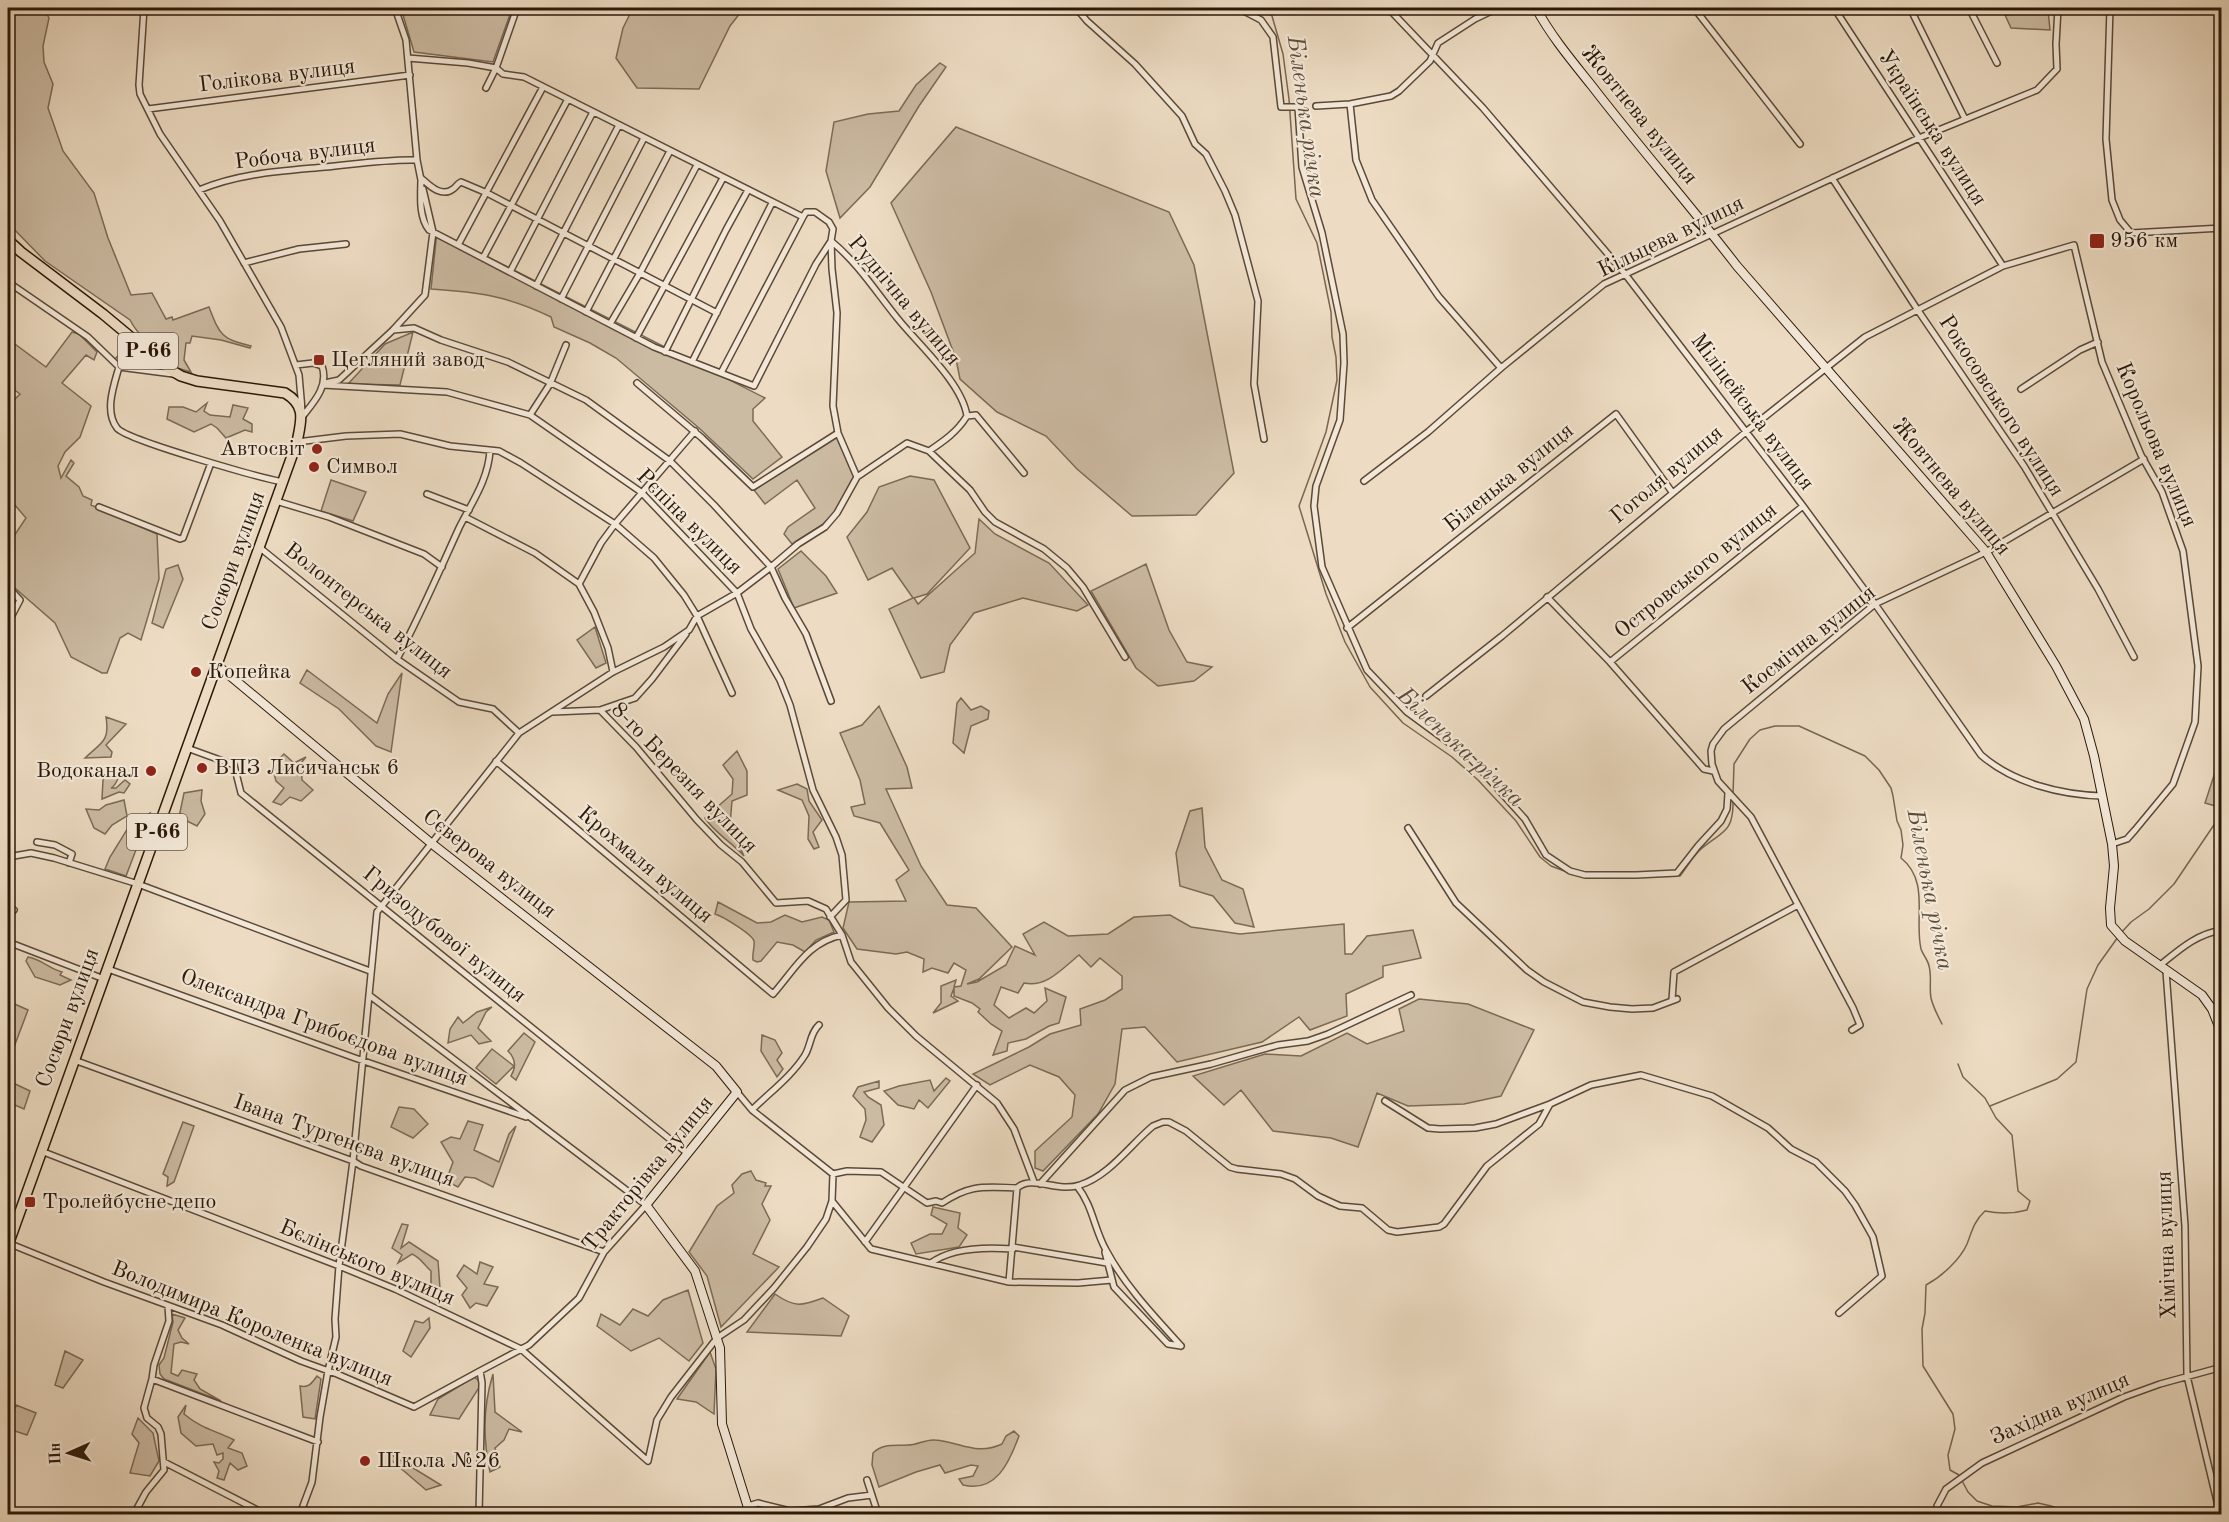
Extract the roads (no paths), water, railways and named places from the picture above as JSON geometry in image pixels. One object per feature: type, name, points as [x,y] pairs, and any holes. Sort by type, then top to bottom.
[{"type":"main road","name":"Жовтнева вулиця","points":[[1536,8],[1552,34],[1626,131],[1786,324],[1827,368],[1986,552],[2070,690],[2084,719],[2090,737],[2112,844],[2114,866],[2109,915],[2111,925],[2120,936],[2202,995],[2212,1009],[2222,1034]]},
{"type":"main road","name":"Р-66","points":[[8,240],[126,332],[169,369],[197,381],[285,393],[299,406],[301,418]]},
{"type":"main road","name":"Сосюри вулиця","points":[[8,1244],[260,547],[297,442],[301,418]]},
{"type":"main road","name":"Сєверова вулиця","points":[[217,665],[431,843],[716,1066],[737,1092]]},
{"type":"main road","name":"Тракторівка вулиця","points":[[646,1205],[737,1092]]},
{"type":"main road","points":[[646,1205],[695,1271],[720,1348],[722,1424],[750,1515]]},
{"type":"street","points":[[143,8],[152,8]]},
{"type":"street","name":"Сосюри вулиця","points":[[143,8],[140,94],[160,134],[199,190],[280,327],[296,365],[301,388],[301,418]]},
{"type":"street","points":[[323,384],[339,380],[393,330],[426,295],[433,232],[417,160],[406,40],[395,8]]},
{"type":"street","points":[[486,88],[496,68],[517,8]]},
{"type":"street","points":[[1076,8],[1135,64],[1182,116],[1195,144],[1206,154],[1225,191],[1235,215],[1258,301],[1254,384],[1264,439]]},
{"type":"street","points":[[1238,8],[1261,20],[1273,37],[1281,107],[1298,107],[1302,167],[1322,233],[1343,334],[1344,363],[1340,420],[1316,486],[1314,506],[1322,567],[1367,670],[1407,712],[1471,759],[1525,819],[1546,855],[1570,871],[1585,875],[1677,873],[1721,821],[1729,795]]},
{"type":"street","name":"Міліцейська вулиця","points":[[1388,8],[1483,108],[1625,274],[1747,430],[1875,604],[1981,755],[1995,767],[2051,789],[2103,796]]},
{"type":"street","points":[[1316,106],[1350,104],[1383,98],[1399,91],[1430,61],[1438,43],[1475,19],[1498,8]]},
{"type":"street","points":[[1694,8],[1800,144]]},
{"type":"street","name":"Українська вулиця","points":[[1834,8],[2003,266]]},
{"type":"street","points":[[1910,8],[1965,119]]},
{"type":"street","points":[[1969,8],[1997,63]]},
{"type":"street","name":"Кільцева вулиця","points":[[1364,481],[1428,432],[1501,368],[1604,284],[1919,138],[2034,91],[2057,69],[2056,16],[2058,8]]},
{"type":"street","points":[[2110,8],[2107,58],[2107,148],[2112,200],[2120,220],[2132,233],[2222,228]]},
{"type":"street","points":[[408,58],[496,68],[502,74],[524,77],[803,217]]},
{"type":"street","name":"Голікова вулиця","points":[[148,109],[410,75]]},
{"type":"street","points":[[458,245],[543,87]]},
{"type":"street","points":[[483,258],[568,99]]},
{"type":"street","points":[[1350,104],[1356,160],[1372,200],[1438,297],[1501,368]]},
{"type":"street","points":[[510,272],[593,112]]},
{"type":"street","points":[[536,286],[619,124]]},
{"type":"street","points":[[561,299],[644,138]]},
{"type":"street","points":[[586,312],[670,152]]},
{"type":"street","name":"Робоча вулиця","points":[[199,190],[219,182],[265,172],[374,160],[417,160]]},
{"type":"street","points":[[610,324],[640,273],[697,165]]},
{"type":"street","points":[[421,178],[437,191],[453,189],[461,182],[487,193],[717,313]]},
{"type":"street","points":[[636,338],[723,178]]},
{"type":"street","name":"Рокосовського вулиця","points":[[1832,178],[1917,309],[2024,466],[2098,589],[2134,657]]},
{"type":"street","points":[[664,352],[748,190]]},
{"type":"street","points":[[692,362],[772,203]]},
{"type":"street","points":[[433,232],[664,352],[754,386],[816,264],[831,241],[833,229],[829,222],[815,212],[806,212],[803,217],[722,373]]},
{"type":"street","name":"Руднічна вулиця","points":[[831,241],[854,261],[952,384],[965,406],[967,416]]},
{"type":"street","name":"Руднічна вулиця","points":[[831,241],[837,313],[833,406],[838,434],[857,477]]},
{"type":"street","points":[[244,263],[299,249],[346,244]]},
{"type":"street","name":"Гоголя вулиця","points":[[1426,696],[1502,636],[1747,430],[1865,337],[2003,266],[2074,245]]},
{"type":"street","name":"Корольова вулиця","points":[[2074,245],[2102,362],[2144,459],[2162,492],[2183,551],[2198,666],[2195,722],[2173,784],[2127,839],[2112,844]]},
{"type":"street","points":[[8,282],[88,337],[119,367],[181,375]]},
{"type":"street","name":"Рєпіна вулиця","points":[[393,330],[414,328],[441,340],[508,362],[586,400],[670,461],[771,567],[785,598],[806,634],[831,700]]},
{"type":"street","points":[[2021,389],[2080,350],[2098,342]]},
{"type":"street","points":[[530,416],[550,384],[566,345]]},
{"type":"street","points":[[296,365],[313,363],[322,366],[323,384],[316,400],[301,418]]},
{"type":"street","points":[[119,367],[110,402],[116,428],[122,434],[211,463],[283,482]]},
{"type":"street","points":[[637,383],[695,431],[753,487],[838,434]]},
{"type":"street","name":"Рєпіна вулиця","points":[[323,384],[447,392],[530,416],[641,492],[737,592],[751,629],[780,680],[790,705],[813,790],[836,837],[842,855],[846,900],[830,917]]},
{"type":"street","name":"Біленька вулиця","points":[[1347,628],[1616,414],[1672,492]]},
{"type":"street","points":[[929,451],[952,435],[967,416],[976,415],[1024,473]]},
{"type":"street","points":[[579,584],[615,524],[695,431]]},
{"type":"street","points":[[297,442],[346,436],[400,435],[450,446],[499,451],[615,524],[654,558],[684,595],[697,616],[732,693]]},
{"type":"street","points":[[600,710],[634,698],[652,680],[697,616],[737,592],[798,544],[825,527],[837,513],[857,477],[907,443],[929,451],[970,490],[994,522],[1044,549],[1067,568],[1083,587],[1125,657]]},
{"type":"street","points":[[397,659],[486,478],[490,451]]},
{"type":"street","name":"Космічна вулиця","points":[[1713,771],[1711,751],[1713,744],[1724,729],[1875,604],[1986,552],[2144,459]]},
{"type":"street","points":[[99,507],[180,539],[183,538],[211,463]]},
{"type":"street","points":[[427,494],[469,510]]},
{"type":"street","points":[[276,501],[329,517],[424,554],[442,567]]},
{"type":"street","name":"Островського вулиця","points":[[1610,662],[1803,506]]},
{"type":"street","points":[[465,517],[536,553],[579,584],[594,612],[608,648],[613,672]]},
{"type":"street","name":"Волонтерська вулиця","points":[[260,547],[397,659],[459,702],[493,708],[519,733]]},
{"type":"street","points":[[8,587],[20,600],[8,623]]},
{"type":"street","points":[[1547,597],[1610,662],[1704,769],[1713,771],[1729,795],[1751,817],[1860,1022],[1857,1028],[1852,1030]]},
{"type":"street","points":[[300,1515],[312,1482],[328,1371],[336,1337],[339,1266],[353,1161],[377,912],[519,733],[613,672],[664,647],[689,630]]},
{"type":"street","name":"8-го Березня вулиця","points":[[551,712],[600,710],[636,747],[721,845],[742,862],[776,903],[808,901],[826,909],[830,917]]},
{"type":"street","name":"Гризодубової вулиця","points":[[187,748],[234,765],[241,793],[687,1153]]},
{"type":"street","name":"Крохмаля вулиця","points":[[496,761],[773,994],[813,948],[826,939],[842,935]]},
{"type":"street","points":[[1408,828],[1456,903],[1527,970],[1544,982],[1583,1002],[1632,1009],[1653,1008],[1675,1000],[1674,972],[1798,905]]},
{"type":"street","points":[[37,842],[55,845],[72,854],[69,862]]},
{"type":"street","points":[[8,857],[31,854],[69,862],[138,884],[370,971]]},
{"type":"street","points":[[8,907],[14,910]]},
{"type":"street","points":[[830,917],[842,935],[851,962],[888,1008],[916,1036],[997,1103],[1014,1129],[1037,1183]]},
{"type":"street","points":[[2163,969],[2187,944],[2207,932],[2222,930]]},
{"type":"street","points":[[8,942],[104,979]]},
{"type":"street","name":"Олександра Грибоєдова вулиця","points":[[108,969],[363,1061],[530,1118]]},
{"type":"street","name":"Хімічна вулиця","points":[[2163,969],[2185,1226],[2187,1376],[2220,1515]]},
{"type":"street","points":[[1037,1183],[1125,1090],[1151,1077],[1211,1064],[1278,1045],[1308,1041],[1328,1034],[1412,994]]},
{"type":"street","points":[[369,995],[646,1205]]},
{"type":"street","points":[[752,1110],[805,1055],[814,1029],[819,1025]]},
{"type":"street","name":"Івана Тургенєва вулиця","points":[[74,1060],[604,1252]]},
{"type":"street","points":[[1385,1101],[1428,1128],[1440,1129],[1475,1128],[1496,1124],[1550,1104],[1591,1085],[1636,1075],[1652,1077],[1712,1096],[1768,1128],[1791,1149],[1816,1162],[1845,1191],[1855,1205],[1873,1237],[1882,1276],[1839,1313]]},
{"type":"street","points":[[865,1242],[977,1085]]},
{"type":"street","points":[[737,1092],[752,1110],[833,1174]]},
{"type":"street","points":[[833,1174],[847,1171],[881,1172],[927,1203],[936,1201],[942,1203],[964,1190],[975,1187],[1017,1188],[1023,1183],[1037,1183],[1058,1188],[1077,1186],[1093,1180],[1104,1172],[1153,1126],[1169,1122],[1202,1142],[1230,1167],[1281,1174],[1295,1179],[1318,1196],[1340,1206],[1362,1208],[1388,1230],[1404,1232],[1438,1227],[1449,1218],[1487,1166],[1539,1124],[1550,1104]]},
{"type":"street","name":"Бєлінського вулиця","points":[[41,1151],[395,1289],[521,1349],[648,1461],[657,1420],[671,1397],[717,1338]]},
{"type":"street","points":[[717,1338],[744,1320],[774,1288],[807,1247],[826,1219],[832,1201],[833,1174]]},
{"type":"street","points":[[1077,1186],[1091,1210],[1104,1247],[1114,1287],[1168,1344],[1181,1346],[1119,1273],[1104,1247]]},
{"type":"street","points":[[1009,1282],[1017,1188]]},
{"type":"street","points":[[832,1201],[871,1250],[1009,1282],[1078,1283],[1112,1280]]},
{"type":"street","name":"Тракторівка вулиця","points":[[480,1371],[529,1345],[579,1298],[604,1252],[646,1205]]},
{"type":"street","name":"Володимира Короленка вулиця","points":[[8,1244],[222,1326],[414,1407],[480,1371]]},
{"type":"street","points":[[930,1263],[937,1258],[976,1248],[1013,1248],[1107,1263]]},
{"type":"street","points":[[134,1515],[146,1492],[164,1470],[161,1434],[158,1427],[147,1418],[144,1408],[154,1365],[169,1321],[168,1306]]},
{"type":"street","name":"Західна вулиця","points":[[1936,1515],[1937,1506],[1946,1489],[1982,1463],[2124,1397],[2222,1367]]},
{"type":"street","points":[[479,1515],[482,1383],[480,1371]]},
{"type":"street","points":[[152,1379],[318,1442]]},
{"type":"street","points":[[164,1462],[266,1515]]},
{"type":"street","points":[[867,1480],[878,1515]]},
{"type":"street","points":[[748,1506],[758,1503],[790,1511],[819,1509],[848,1498],[872,1496]]},
{"type":"waterway","name":"Біленька річка","points":[[1262,8],[1272,16],[1283,54],[1289,99],[1296,199],[1317,243],[1331,312],[1336,357],[1337,380],[1326,432],[1299,506],[1326,594],[1345,642],[1370,687],[1403,723],[1452,757],[1478,780],[1516,821],[1540,857],[1551,866],[1567,872]]},
{"type":"waterway","name":"Біленька річка","points":[[1733,795],[1734,764],[1750,739],[1760,730],[1775,726],[1799,726],[1865,756],[1879,770],[1891,788],[1897,821],[1901,830],[1903,845],[1901,858],[1910,867],[1918,889],[1921,949],[1930,970],[1930,994],[1942,1024]]},
{"type":"waterway","name":"Біленька річка","points":[[1673,876],[1680,876],[1698,852],[1729,825],[1733,800]]},
{"type":"waterway","points":[[2121,933],[2174,884],[2222,813]]},
{"type":"waterway","name":"Біленька річка","points":[[1598,878],[1644,877]]},
{"type":"waterway","points":[[1990,1106],[2057,1079],[2076,1062],[2087,989],[2098,965],[2118,937]]},
{"type":"waterway","points":[[1958,1064],[1963,1077],[1985,1098],[1996,1118],[2012,1135],[2018,1191],[2030,1201],[2027,1210],[2006,1213],[1985,1211],[1976,1222],[1960,1256],[1944,1273],[1926,1285],[1922,1329],[1923,1366],[1953,1414],[1955,1429],[1948,1455],[1950,1470],[1959,1475],[1968,1492],[1977,1501],[1992,1506],[2017,1507],[2038,1503],[2071,1514]]},
{"type":"place","name":"956 км","points":[[2097,241]]},
{"type":"place","name":"Цегляний завод","points":[[319,360]]},
{"type":"place","name":"Автосвіт","points":[[317,449]]},
{"type":"place","name":"Символ","points":[[314,467]]},
{"type":"place","name":"Копейка","points":[[196,672]]},
{"type":"place","name":"ВПЗ Лисичанськ 6","points":[[202,768]]},
{"type":"place","name":"Водоканал","points":[[151,771]]},
{"type":"place","name":"Тролейбусне депо","points":[[30,1202]]},
{"type":"place","name":"Школа №26","points":[[365,1461]]}]
